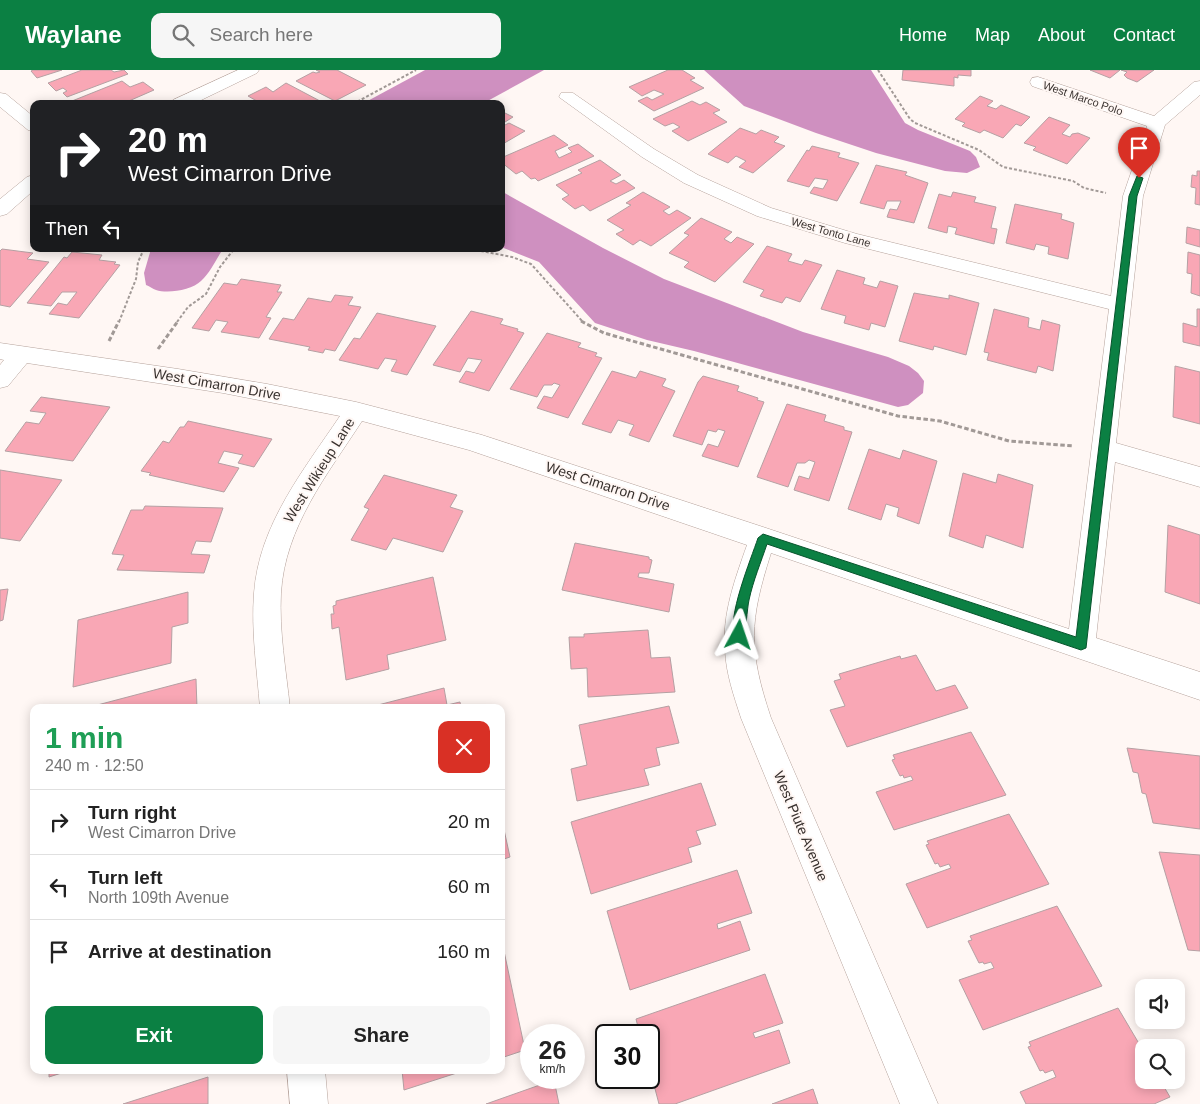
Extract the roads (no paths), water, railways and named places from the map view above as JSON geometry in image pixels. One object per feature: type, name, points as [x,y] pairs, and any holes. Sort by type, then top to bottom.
[{"type":"street","points":[[187,100],[251,70]]},
{"type":"street","name":"West Marco Polo","points":[[1038,82],[1157,124]]},
{"type":"street","points":[[1081,644],[1133,196],[1157,124],[1200,86]]},
{"type":"street","name":"West Tonto Lane","points":[[567,97],[648,153],[691,179],[764,212],[852,239],[1120,305]]},
{"type":"street","points":[[0,98],[30,123]]},
{"type":"street","points":[[0,210],[16,194],[30,184]]},
{"type":"street","points":[[0,380],[11,353]]},
{"type":"street","name":"West Cimarron Drive","points":[[11,353],[140,370],[223,384],[356,411],[473,442],[1081,644],[1200,686]]},
{"type":"street","name":"West Wikieup Lane","points":[[276,704],[267,606],[269,578],[274,552],[293,507],[356,411]]},
{"type":"street","points":[[1103,449],[1200,477]]},
{"type":"street","name":"West Piute Avenue","points":[[763,538],[746,592],[740,619],[739,650],[745,682],[756,718],[919,1104]]},
{"type":"street","points":[[306,1074],[309,1104]]}]
